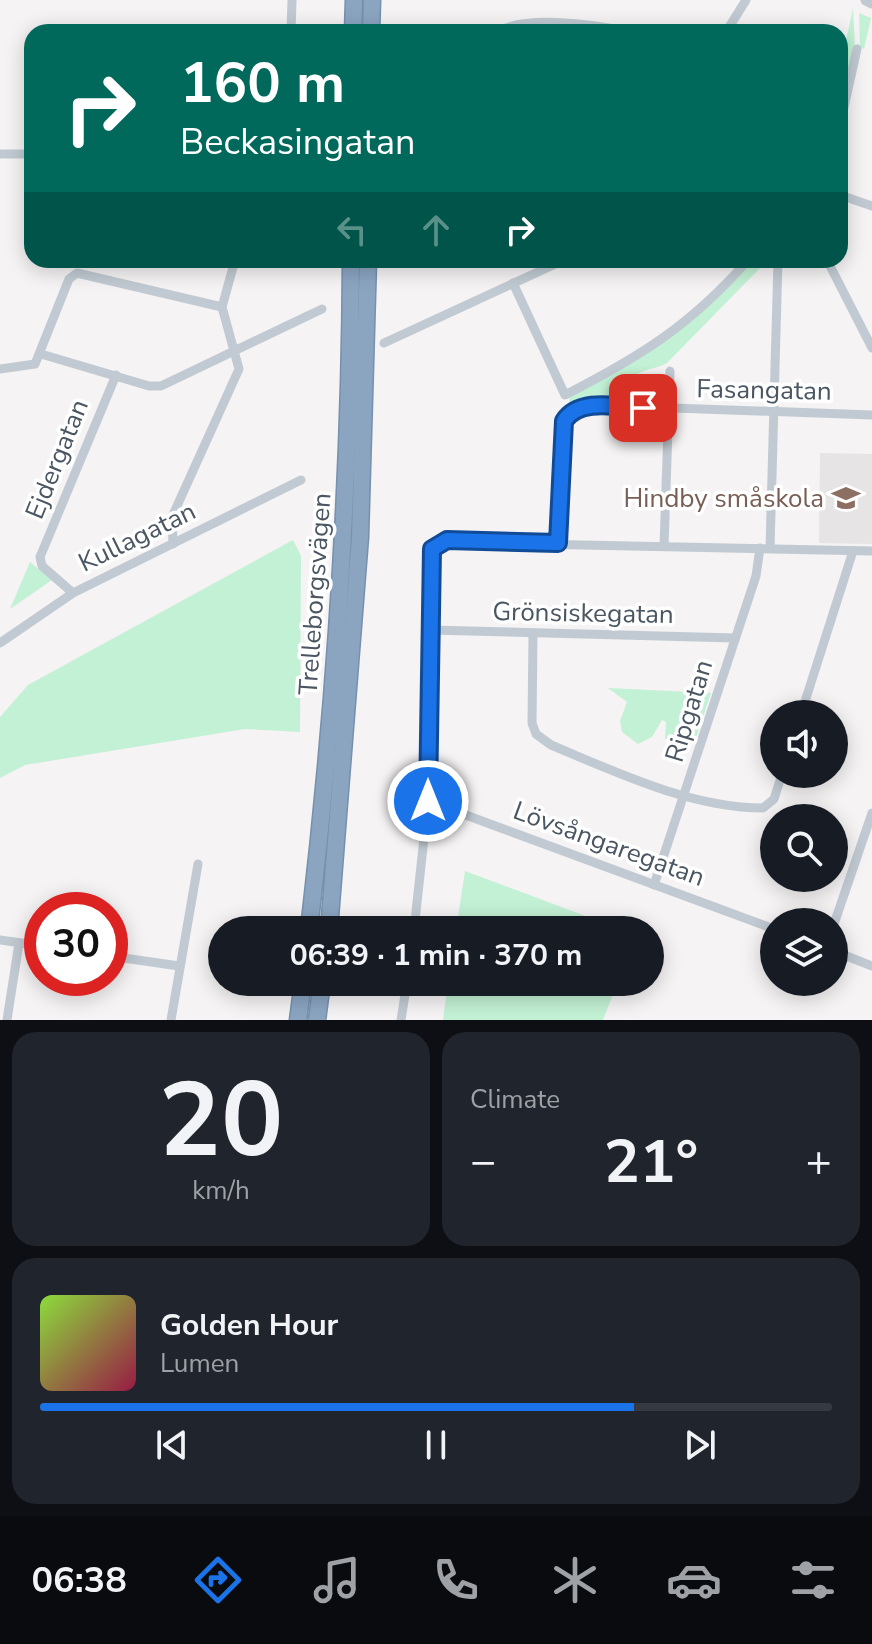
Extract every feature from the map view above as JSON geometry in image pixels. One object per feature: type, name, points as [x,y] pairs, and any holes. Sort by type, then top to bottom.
[{"type":"highway","points":[[353,24],[354,0]]},
{"type":"highway","points":[[371,24],[372,0]]},
{"type":"highway","name":"Trelleborgsvägen","points":[[310,916],[333,706],[343,548],[351,268]]},
{"type":"highway","name":"Trelleborgsvägen","points":[[330,916],[360,537],[368,268]]},
{"type":"highway","points":[[298,1020],[301,996]]},
{"type":"highway","points":[[317,1020],[320,996]]},
{"type":"street","points":[[291,24],[292,0]]},
{"type":"street","points":[[731,24],[746,0]]},
{"type":"street","points":[[866,0],[872,3]]},
{"type":"street","points":[[529,24],[551,24]]},
{"type":"street","points":[[848,89],[857,49]]},
{"type":"street","points":[[0,154],[24,154]]},
{"type":"street","points":[[848,198],[872,206]]},
{"type":"street","points":[[173,544],[172,517],[239,369],[222,307],[233,268]]},
{"type":"street","points":[[384,343],[546,268]]},
{"type":"street","points":[[513,283],[565,395],[654,348],[725,286],[741,268]]},
{"type":"street","name":"Ripgatan","points":[[654,885],[765,548],[774,412],[778,268]]},
{"type":"street","points":[[831,268],[872,348]]},
{"type":"street","points":[[0,369],[24,368],[35,364],[69,279],[77,273],[222,307]]},
{"type":"street","points":[[41,354],[161,386],[322,309]]},
{"type":"street","points":[[664,546],[670,371]]},
{"type":"street","name":"Ejdergatan","points":[[73,593],[42,566],[40,557],[116,375]]},
{"type":"street","name":"Fasangatan","points":[[558,543],[564,421],[568,414],[589,405],[872,415]]},
{"type":"street","name":"Kullagatan","points":[[0,643],[4,632],[73,593],[301,480]]},
{"type":"street","points":[[416,916],[428,801],[432,549],[439,542],[872,551]]},
{"type":"street","points":[[805,700],[853,551]]},
{"type":"street","name":"Grönsiskegatan","points":[[429,630],[735,638]]},
{"type":"street","points":[[533,634],[530,683],[532,723],[536,734],[571,753],[686,795],[744,808],[763,808],[774,799],[778,788]]},
{"type":"street","name":"Lövsångaregatan","points":[[428,801],[760,924]]},
{"type":"street","points":[[839,908],[872,813]]},
{"type":"street","points":[[171,1020],[198,864]]},
{"type":"street","points":[[0,940],[24,944]]},
{"type":"street","points":[[7,1020],[19,943]]},
{"type":"street","points":[[848,957],[872,966]]},
{"type":"street","points":[[128,959],[179,966]]},
{"type":"street","points":[[401,1020],[405,996]]},
{"type":"shaded area","name":"Hindby småskola","points":[[820,453],[872,454],[872,544],[819,543]]},
{"type":"green space","points":[[853,8],[855,48],[848,80],[848,31]]},
{"type":"green space","points":[[859,13],[871,18],[864,49],[860,47]]},
{"type":"green space","points":[[741,268],[760,268],[667,363],[634,376],[631,385],[636,396],[646,399],[657,394],[661,402],[584,400],[570,408],[569,396],[661,344]]},
{"type":"green space","points":[[293,540],[301,556],[300,732],[245,729],[25,765],[0,778],[0,717],[28,685]]},
{"type":"green space","points":[[30,562],[52,580],[10,609]]},
{"type":"green space","points":[[608,688],[711,693],[695,741],[665,739],[666,722],[662,720],[652,737],[638,744],[622,732],[620,721],[627,702]]},
{"type":"green space","points":[[465,871],[586,916],[458,916]]},
{"type":"green space","points":[[446,996],[612,996],[603,1020],[443,1020]]},
{"type":"place","name":"Hindby småskola","points":[[846,498]]},
{"type":"route","points":[[428,801],[432,549],[439,542],[447,540],[558,543],[564,421],[568,414],[589,405],[643,408]]}]
